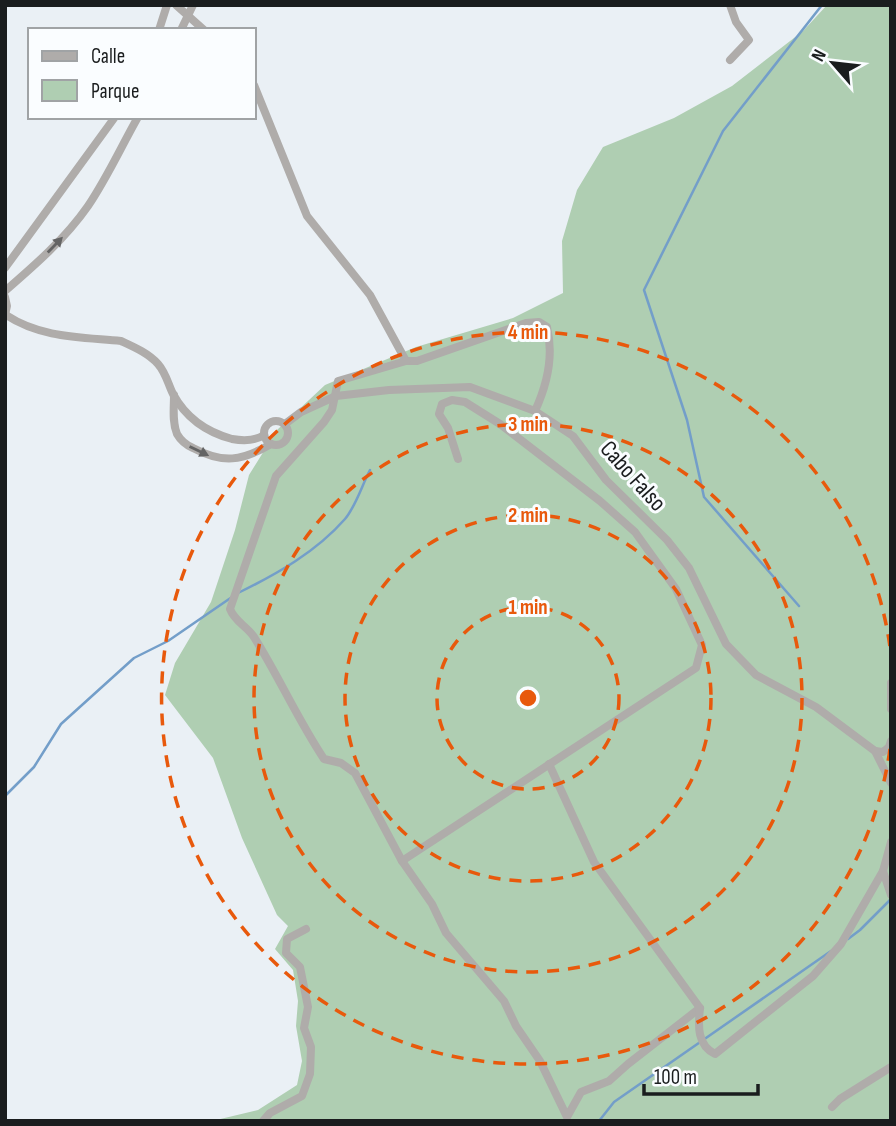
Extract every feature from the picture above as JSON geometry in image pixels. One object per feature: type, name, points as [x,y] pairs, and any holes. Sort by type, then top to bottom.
[{"type":"street","points":[[160,28],[167,5]]},
{"type":"street","points":[[176,5],[202,28]]},
{"type":"street","points":[[182,28],[193,5]]},
{"type":"street","points":[[730,5],[736,22],[749,40],[730,60]]},
{"type":"street","points":[[256,90],[307,216],[370,295],[406,361]]},
{"type":"street","points":[[5,268],[114,119]]},
{"type":"street","points":[[5,291],[58,243],[79,217],[101,186],[137,119]]},
{"type":"street","points":[[5,298],[8,306],[5,315],[21,325],[43,333],[121,341],[140,349],[161,367],[174,395],[194,422],[214,434],[241,441],[258,439],[264,435]]},
{"type":"street","points":[[535,411],[546,388],[549,358],[547,327],[539,323],[526,323],[417,361],[406,361],[338,380],[332,410],[276,476],[230,609],[233,617],[253,635],[305,731],[324,759],[341,763],[355,774],[402,861],[432,904],[446,933],[503,1001],[540,1062],[566,1119]]},
{"type":"street","name":"Cabo Falso","points":[[336,396],[389,390],[470,387],[535,411],[573,436],[606,480],[667,540],[689,568],[726,644],[756,675],[816,707],[875,751],[891,783]]},
{"type":"street","points":[[174,395],[174,418],[178,434],[185,445],[207,456],[225,459],[242,457],[271,444]]},
{"type":"street","points":[[285,424],[301,412],[336,396]]},
{"type":"street","points":[[402,861],[696,668],[702,645],[676,589],[635,532],[578,483],[500,424],[465,402],[452,400],[442,404],[439,414],[448,428],[458,459]]},
{"type":"street","points":[[174,418],[185,409]]},
{"type":"street","points":[[271,422],[285,424],[289,431],[285,442],[278,446],[271,444],[264,435],[265,427],[271,422]]},
{"type":"street","points":[[241,441],[242,457]]},
{"type":"street","points":[[891,683],[891,709]]},
{"type":"street","points":[[875,751],[883,752],[891,741]]},
{"type":"street","points":[[549,764],[594,862],[700,1008],[698,1028],[702,1041],[706,1050],[715,1054],[813,976],[841,944],[883,871],[891,842]]},
{"type":"street","points":[[869,896],[876,892],[890,895],[883,871]]},
{"type":"street","points":[[263,1121],[270,1113],[302,1096],[310,1074],[310,1047],[304,1028],[308,1007],[306,996],[300,967],[286,953],[287,939],[306,929]]},
{"type":"street","points":[[566,1119],[581,1092],[609,1081],[628,1063],[700,1008]]},
{"type":"street","points":[[832,1107],[840,1099],[891,1067]]},
{"type":"green space","points":[[827,5],[891,5],[891,1121],[212,1121],[258,1110],[297,1085],[302,1061],[296,1026],[298,1001],[293,970],[275,949],[288,926],[277,915],[242,838],[213,758],[165,695],[175,663],[211,602],[235,530],[249,475],[277,430],[325,385],[416,347],[513,318],[563,293],[562,241],[577,190],[603,147],[674,118],[732,86],[803,31]]},
{"type":"waterway","points":[[799,606],[704,497],[687,420],[644,290],[723,131],[822,5]]},
{"type":"waterway","points":[[238,593],[295,561],[334,531],[352,508],[370,470]]},
{"type":"waterway","points":[[5,796],[34,767],[61,724],[134,658],[168,641],[232,597]]},
{"type":"waterway","points":[[848,939],[891,899]]},
{"type":"waterway","points":[[599,1121],[614,1102],[831,951]]}]
